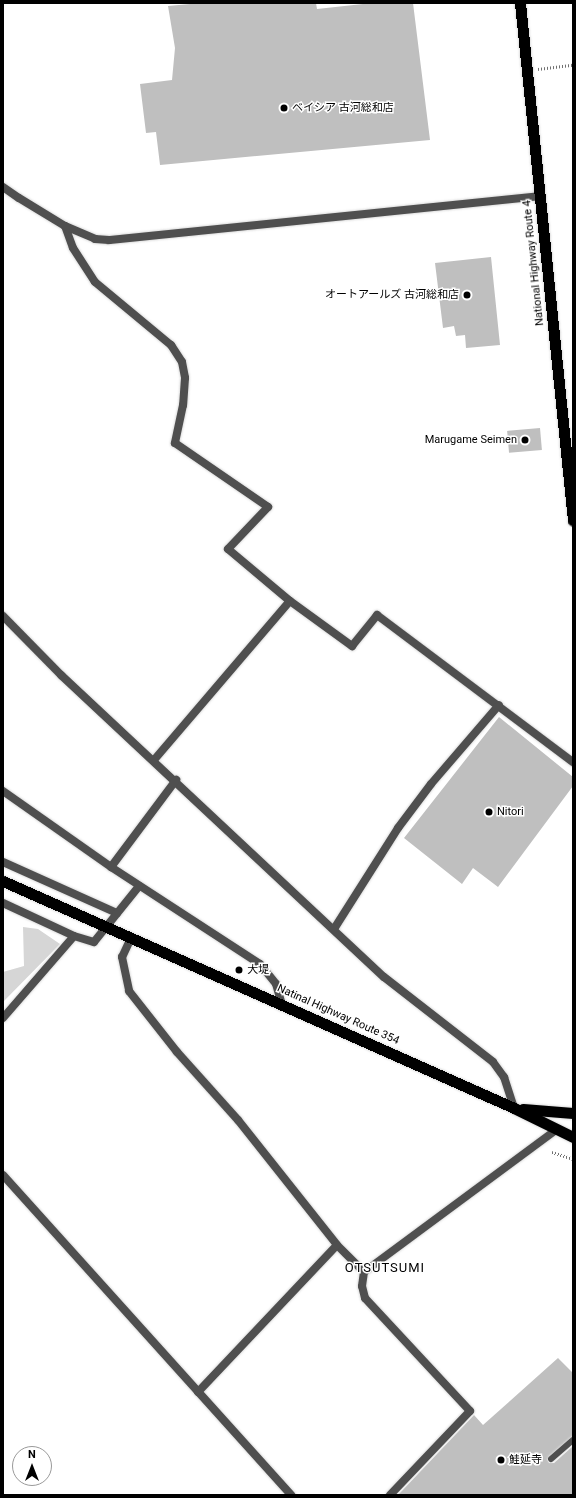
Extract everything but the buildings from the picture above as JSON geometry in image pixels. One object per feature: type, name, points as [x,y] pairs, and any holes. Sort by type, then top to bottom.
[{"type":"highway","name":"National Highway Route 4","points":[[520,3],[573,520]]},
{"type":"highway","name":"Natinal Highway Route 354","points":[[3,881],[514,1108],[573,1137]]},
{"type":"highway","points":[[514,1108],[573,1113]]},
{"type":"street","points":[[3,187],[65,226],[95,239],[109,240],[540,196]]},
{"type":"street","points":[[65,226],[73,248],[95,282],[171,345],[182,362],[185,378],[183,405],[175,443],[268,508],[228,549],[290,601],[352,646],[377,615],[500,705],[573,762]]},
{"type":"street","points":[[154,760],[290,601]]},
{"type":"street","points":[[3,616],[61,675],[176,780],[384,977],[493,1062],[504,1077],[514,1108]]},
{"type":"street","points":[[334,929],[398,828],[431,784],[500,705]]},
{"type":"street","points":[[111,867],[176,780]]},
{"type":"street","points":[[3,791],[139,886],[260,964],[276,984],[282,1005]]},
{"type":"street","points":[[3,862],[118,913]]},
{"type":"street","points":[[3,904],[74,936],[94,942],[139,886]]},
{"type":"street","points":[[3,1018],[74,936]]},
{"type":"street","points":[[131,938],[122,958],[129,992],[177,1052],[238,1120],[337,1245],[364,1272]]},
{"type":"street","points":[[390,1495],[470,1411],[366,1298],[362,1286],[364,1272],[557,1129]]},
{"type":"street","points":[[3,1175],[291,1495]]},
{"type":"street","points":[[198,1392],[337,1245]]},
{"type":"lane","points":[[551,1459],[573,1440]]},
{"type":"path","points":[[527,70],[573,65]]},
{"type":"path","points":[[552,1152],[573,1160]]},
{"type":"shaded area","points":[[23,927],[38,929],[60,944],[3,1002],[3,972],[24,966]]},
{"type":"place","name":"ベイシア 古河総和店","points":[[284,108]]},
{"type":"place","name":"オートアールズ 古河総和店","points":[[467,295]]},
{"type":"place","name":"Marugame Seimen","points":[[525,440]]},
{"type":"place","name":"Nitori","points":[[489,812]]},
{"type":"place","name":"大堤","points":[[239,970]]},
{"type":"place","name":"鮭延寺","points":[[501,1460]]},
{"type":"district","name":"OTSUTSUMI","points":[[385,1268]]}]
